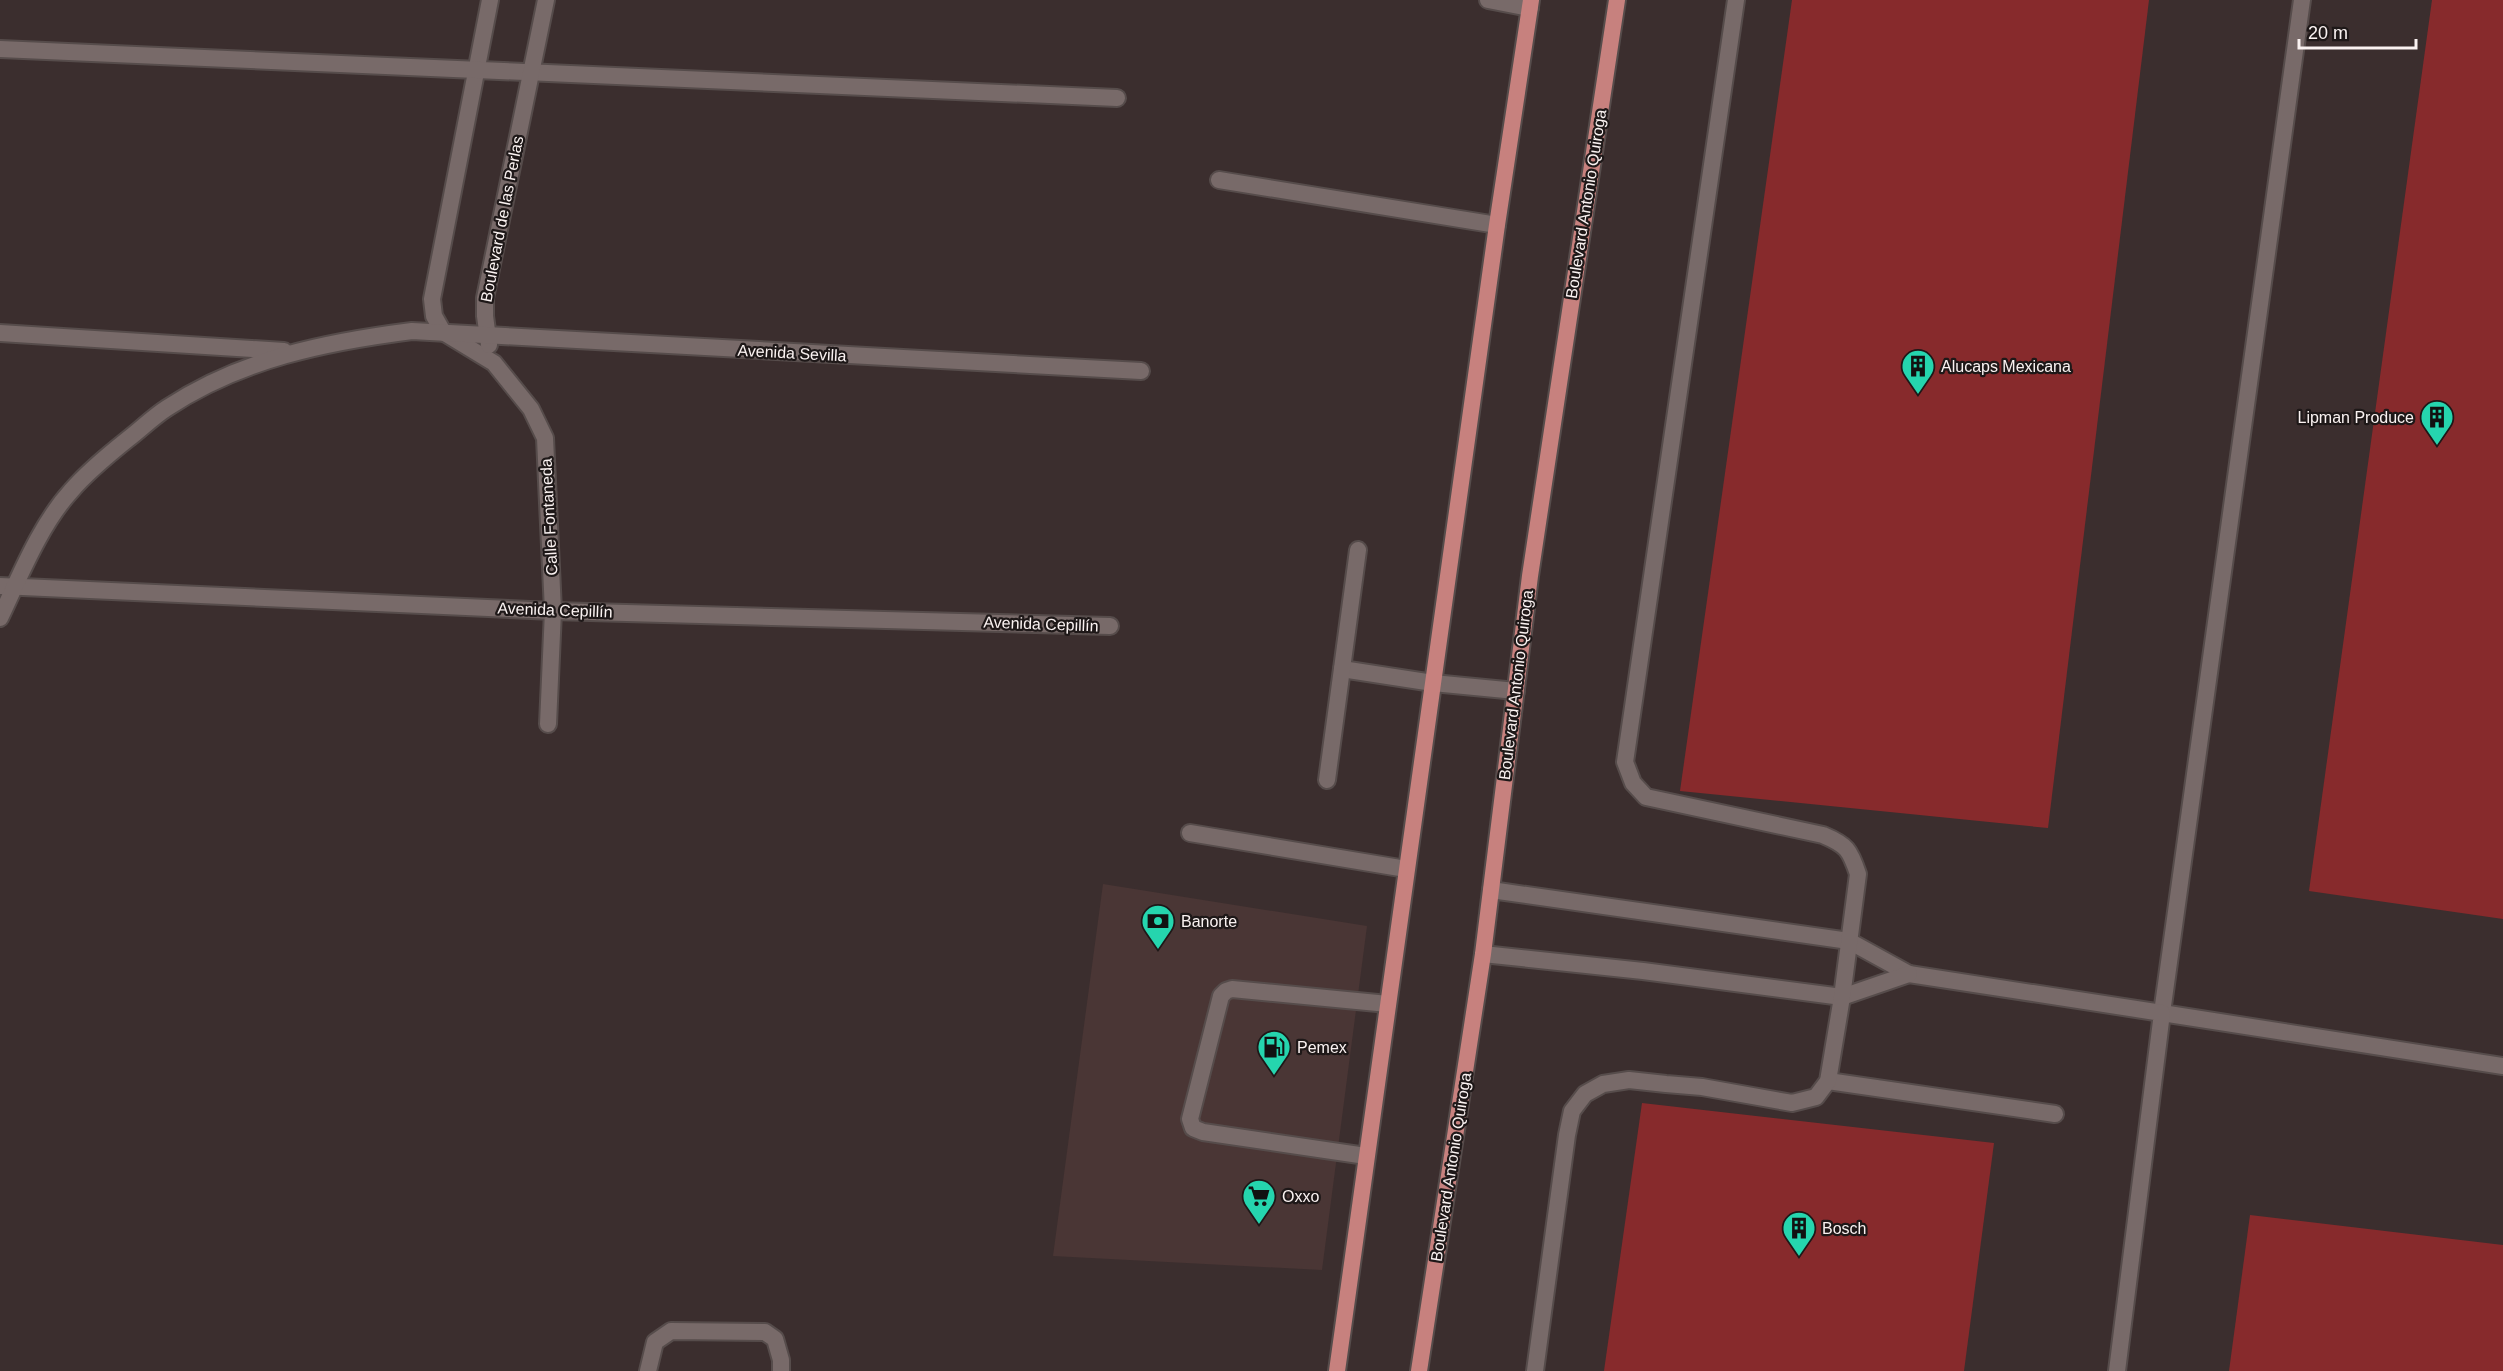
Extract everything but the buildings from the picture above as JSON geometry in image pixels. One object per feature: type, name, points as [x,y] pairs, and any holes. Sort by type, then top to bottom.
[{"type":"main road","name":"Boulevard Antonio Quiroga","points":[[1419,1371],[1483,954],[1530,576],[1617,0]]},
{"type":"main road","points":[[1337,1371],[1406,869],[1530,4]]},
{"type":"street","points":[[490,0],[432,299],[434,316],[443,332],[494,363]]},
{"type":"street","name":"Boulevard de las Perlas","points":[[494,363],[487,336],[485,298],[546,0]]},
{"type":"street","points":[[1488,0],[1530,4]]},
{"type":"street","points":[[1535,1371],[1567,1135],[1572,1112],[1585,1094],[1603,1084],[1629,1080],[1702,1087],[1792,1103],[1816,1097],[1828,1081],[1842,997],[1858,874],[1852,857],[1843,843],[1823,835],[1646,797],[1633,783],[1625,762],[1736,0]]},
{"type":"street","points":[[2117,1371],[2162,1013],[2302,0]]},
{"type":"street","points":[[0,49],[476,72],[1117,98]]},
{"type":"street","points":[[1219,180],[1497,225]]},
{"type":"street","name":"Avenida Sevilla","points":[[292,352],[353,339],[412,332],[443,332],[1141,371]]},
{"type":"street","points":[[0,333],[292,352]]},
{"type":"street","points":[[0,618],[7,586],[70,491],[113,451],[166,408],[223,376],[292,352]]},
{"type":"street","name":"Calle Fontaneda","points":[[494,363],[531,409],[545,438],[553,611],[548,724]]},
{"type":"street","points":[[1327,780],[1358,550]]},
{"type":"street","name":"Avenida Cepillín","points":[[7,586],[553,611],[1110,626]]},
{"type":"street","points":[[1342,669],[1433,683],[1515,691]]},
{"type":"street","points":[[1190,833],[1406,869]]},
{"type":"street","points":[[1491,890],[1849,941],[1909,974],[2503,1066]]},
{"type":"street","points":[[1483,954],[1643,971],[1842,997],[1909,974]]},
{"type":"street","points":[[1366,1156],[1203,1132],[1193,1128],[1190,1119],[1221,996],[1226,991],[1232,989],[1388,1005]]},
{"type":"street","points":[[1828,1081],[2055,1114]]},
{"type":"street","points":[[648,1371],[655,1342],[671,1331],[765,1332],[775,1339],[781,1360],[781,1371]]},
{"type":"shaded area","points":[[1103,884],[1367,926],[1322,1270],[1053,1256]]},
{"type":"place","name":"Alucaps Mexicana","points":[[1918,395]]},
{"type":"place","name":"Lipman Produce","points":[[2437,446]]},
{"type":"place","name":"Banorte","points":[[1158,950]]},
{"type":"place","name":"Pemex","points":[[1274,1076]]},
{"type":"place","name":"Oxxo","points":[[1259,1225]]},
{"type":"place","name":"Bosch","points":[[1799,1257]]}]
